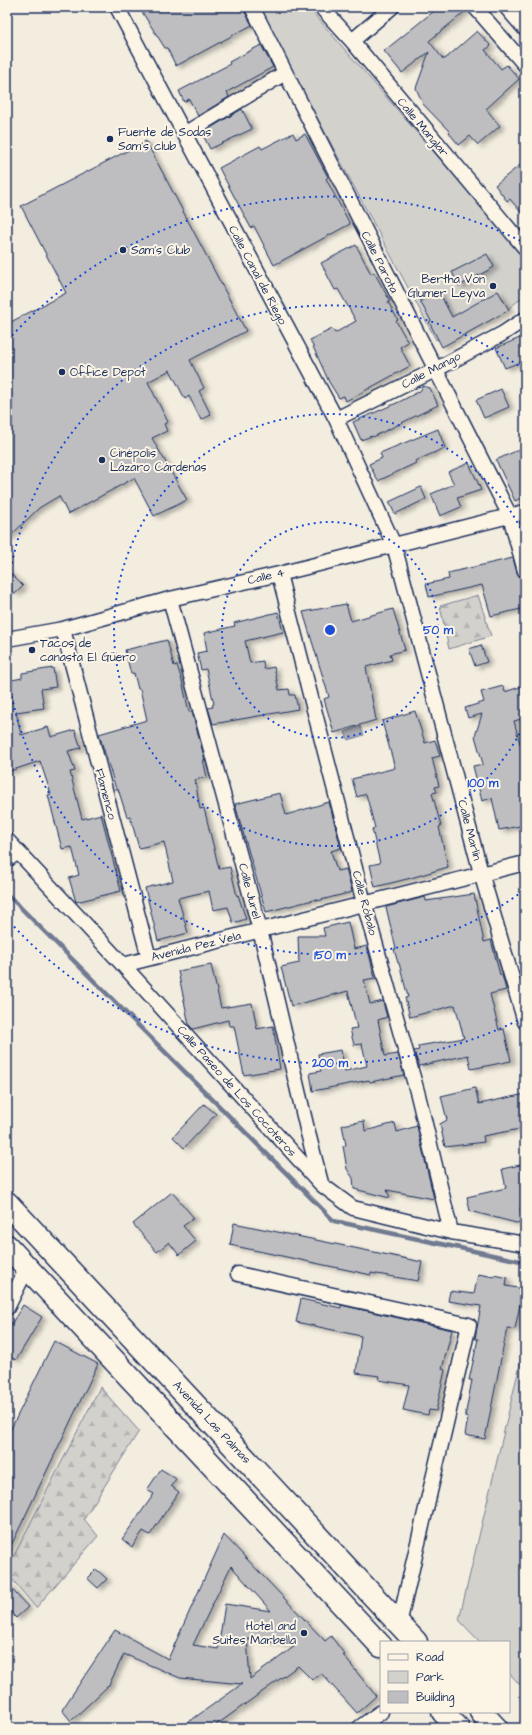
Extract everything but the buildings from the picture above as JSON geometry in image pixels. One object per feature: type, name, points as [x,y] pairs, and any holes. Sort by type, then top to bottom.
[{"type":"main road","name":"Avenida Las Palmas","points":[[7,1203],[415,1641]]},
{"type":"main road","points":[[7,1246],[380,1645]]},
{"type":"main road","points":[[444,1713],[458,1728]]},
{"type":"main road","points":[[482,1713],[496,1728]]},
{"type":"street","name":"Calle Canal de Riego","points":[[117,7],[336,419],[394,545]]},
{"type":"street","name":"Calle Parota","points":[[252,7],[510,516],[525,571]]},
{"type":"street","name":"Calle Manglar","points":[[321,7],[352,41],[525,248]]},
{"type":"street","points":[[352,41],[392,7]]},
{"type":"street","points":[[474,7],[525,65]]},
{"type":"street","points":[[506,7],[525,29]]},
{"type":"street","points":[[184,134],[285,73]]},
{"type":"street","name":"Calle Mango","points":[[336,419],[435,370],[502,334],[525,319]]},
{"type":"street","name":"Calle 4","points":[[7,639],[63,629],[170,599],[279,574],[525,512]]},
{"type":"street","name":"Calle Marlín","points":[[394,545],[481,873],[525,1022]]},
{"type":"street","name":"Calle Róbalo","points":[[279,574],[364,903],[418,1095],[451,1232]]},
{"type":"street","name":"Calle Jurel","points":[[170,599],[260,930],[308,1133],[322,1185]]},
{"type":"street","name":"Flamenco","points":[[63,629],[149,958]]},
{"type":"street","name":"Calle Paseo de Los Cocoteros","points":[[7,840],[13,856],[123,965],[322,1185],[353,1208],[451,1232],[525,1244]]},
{"type":"street","name":"Avenida Pez Vela","points":[[123,965],[525,862]]},
{"type":"street","points":[[7,1308],[27,1268]]},
{"type":"street","points":[[238,1274],[469,1325],[399,1624]]},
{"type":"street","points":[[359,1728],[380,1713]]},
{"type":"green space","points":[[258,7],[308,7],[525,257],[525,295],[507,310],[436,340]]},
{"type":"green space","points":[[478,595],[491,636],[449,649],[440,606]]},
{"type":"green space","points":[[525,1343],[525,1690],[510,1674],[510,1641],[479,1641],[459,1620]]},
{"type":"green space","points":[[100,1387],[139,1431],[84,1519],[98,1536],[36,1608],[7,1573],[7,1569]]},
{"type":"shaded area","points":[[360,726],[364,735],[348,740],[345,732]]},
{"type":"waterway","points":[[7,894],[334,1221],[525,1262]]},
{"type":"place","name":"Fuente de Sodas Sam's club","points":[[110,139]]},
{"type":"place","name":"Sam's Club","points":[[123,250]]},
{"type":"place","name":"Bertha Von Glumer Leyva","points":[[493,286]]},
{"type":"place","name":"Office Depot","points":[[62,372]]},
{"type":"place","name":"Cinépolis Lázaro Cárdenas","points":[[102,460]]},
{"type":"place","name":"Tacos de canasta El Güero","points":[[32,650]]},
{"type":"place","name":"Hotel and Suites Marbella","points":[[304,1633]]}]
